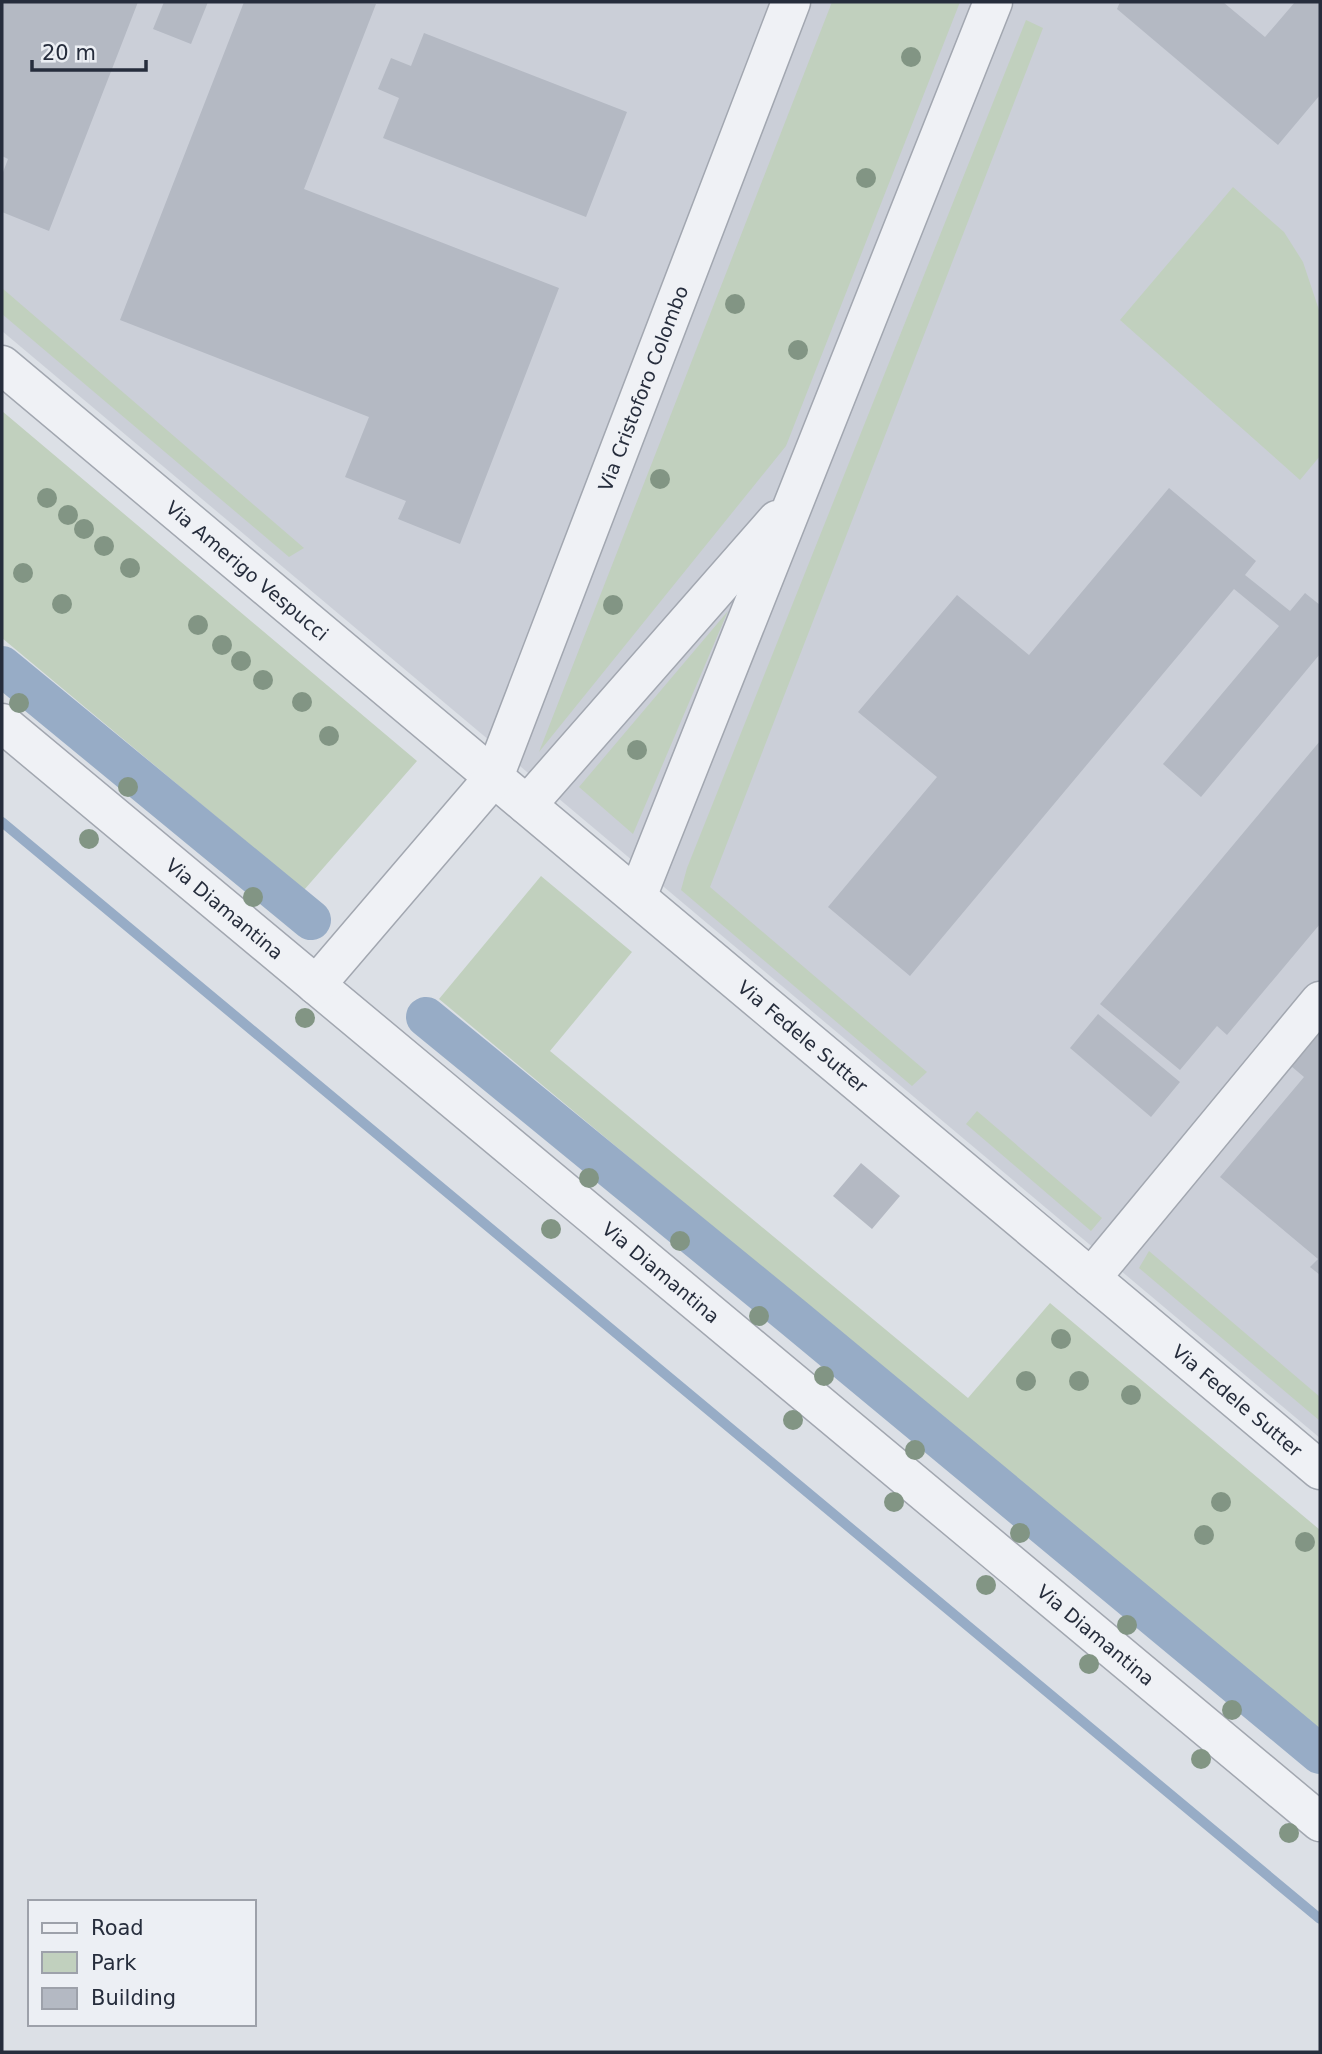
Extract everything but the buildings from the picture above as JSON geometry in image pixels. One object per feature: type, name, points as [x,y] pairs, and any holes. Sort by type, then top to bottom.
[{"type":"street","name":"Via Cristoforo Colombo","points":[[494,777],[791,2]]},
{"type":"street","points":[[637,897],[993,2]]},
{"type":"street","name":"Via Amerigo Vespucci","points":[[2,365],[494,777]]},
{"type":"street","points":[[527,805],[796,498]]},
{"type":"street","name":"Via Diamantina","points":[[2,723],[1320,1822]]},
{"type":"street","name":"Via Fedele Sutter","points":[[494,777],[1320,1470]]},
{"type":"street","points":[[316,985],[494,777]]},
{"type":"street","points":[[1091,1278],[1320,1001]]},
{"type":"shaded area","points":[[2,2],[1320,2],[1320,1438],[2,331]]},
{"type":"green space","points":[[832,2],[960,2],[786,446],[539,752]]},
{"type":"green space","points":[[1026,20],[1043,28],[710,887],[927,1072],[912,1086],[681,890],[687,868]]},
{"type":"green space","points":[[1233,187],[1284,232],[1303,262],[1320,313],[1320,456],[1300,480],[1120,320]]},
{"type":"green space","points":[[2,288],[304,548],[289,557],[2,314]]},
{"type":"green space","points":[[2,411],[417,761],[304,890],[2,638]]},
{"type":"green space","points":[[728,611],[633,834],[579,787]]},
{"type":"green space","points":[[541,876],[632,952],[550,1051],[968,1398],[1050,1303],[1320,1530],[1320,1733],[439,999]]},
{"type":"green space","points":[[977,1111],[1102,1218],[1091,1231],[966,1124]]},
{"type":"green space","points":[[1149,1251],[1320,1397],[1320,1421],[1139,1268]]},
{"type":"waterway","points":[[2,666],[311,920]]},
{"type":"waterway","points":[[2,822],[1320,1919]]},
{"type":"waterway","points":[[426,1017],[1320,1754]]}]
